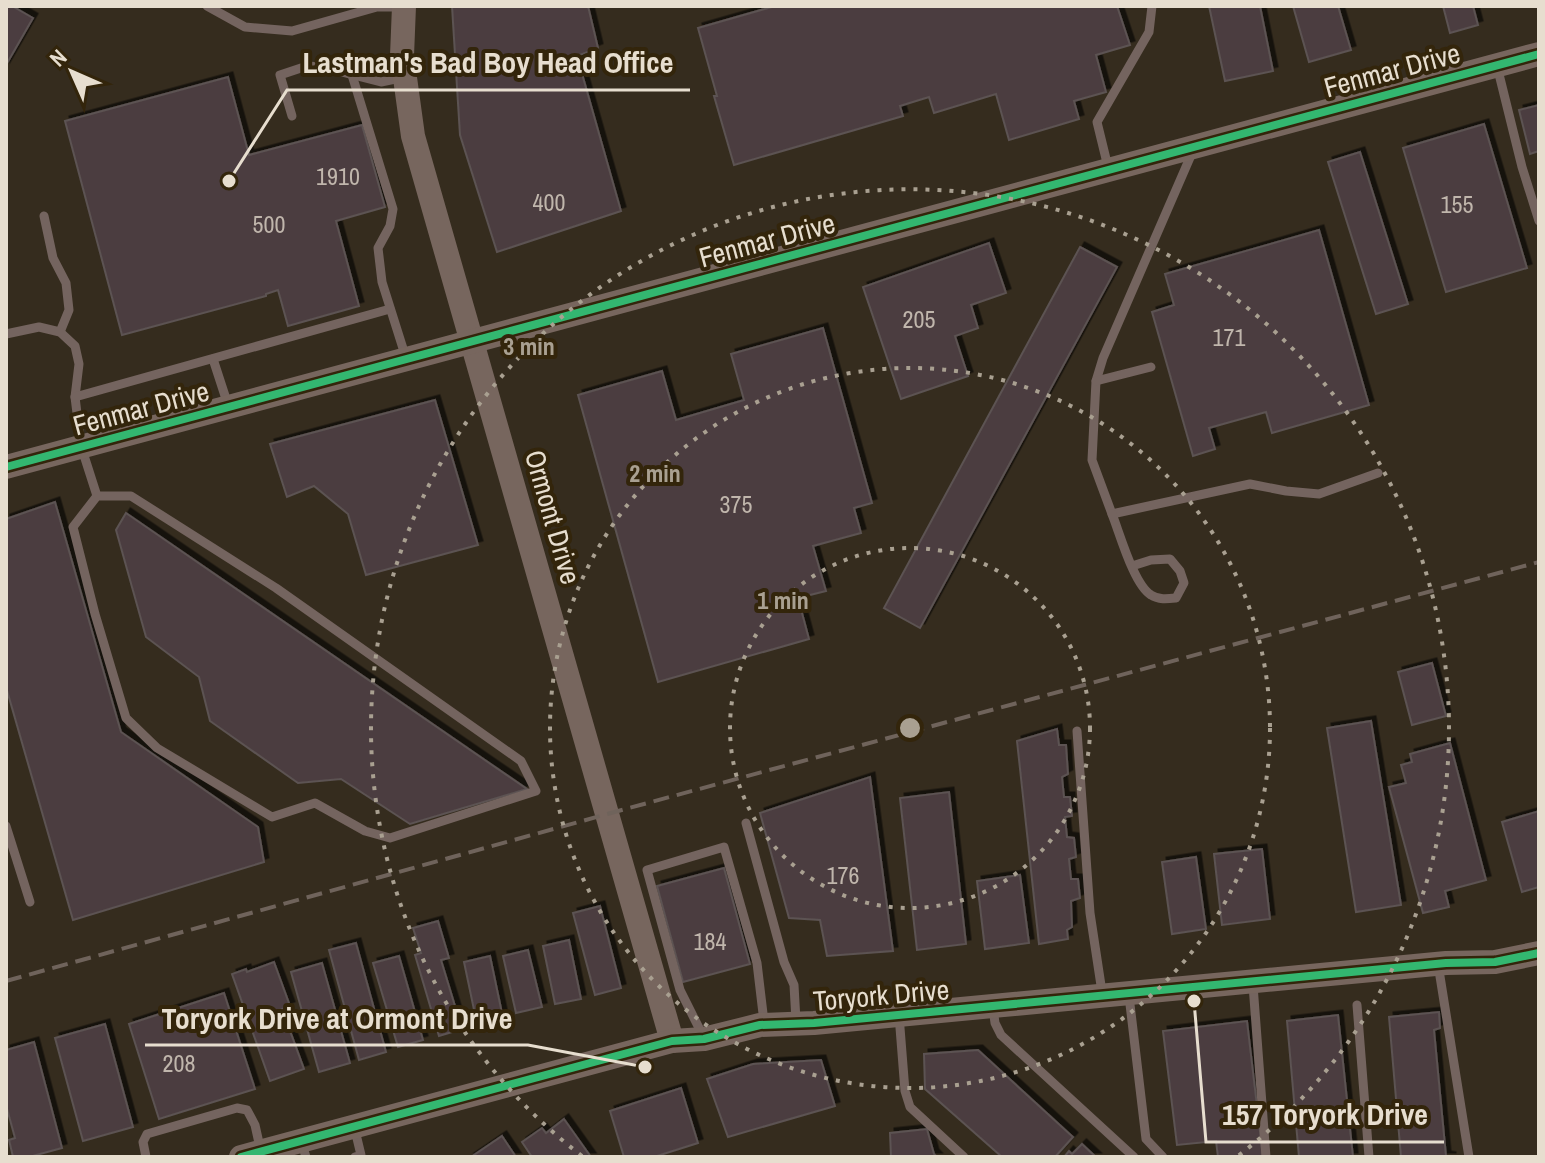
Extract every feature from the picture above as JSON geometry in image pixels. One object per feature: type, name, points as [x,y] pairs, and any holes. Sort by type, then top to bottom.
[{"type":"street","name":"Ormont Drive","points":[[404,6],[402,56],[413,136],[672,1041]]},
{"type":"street","name":"Fenmar Drive","points":[[6,467],[1539,54]]},
{"type":"street","name":"Toryork Drive","points":[[251,1154],[304,1149],[354,1127],[672,1041],[704,1039],[765,1025],[797,1025],[1438,964],[1495,962],[1539,953]]},
{"type":"lane","points":[[207,6],[245,27],[292,31],[377,7],[404,6]]},
{"type":"lane","points":[[1109,169],[1097,122],[1149,32],[1152,6]]},
{"type":"lane","points":[[1497,65],[1539,221]]},
{"type":"lane","points":[[292,116],[280,75],[307,66],[381,82],[405,77]]},
{"type":"lane","points":[[352,75],[393,209],[390,226],[378,248],[382,282],[406,359]]},
{"type":"lane","points":[[1132,566],[1151,560],[1170,559],[1180,571],[1184,583],[1176,598],[1163,599],[1149,594],[1136,579],[1092,460],[1096,381],[1103,358],[1195,146]]},
{"type":"lane","points":[[44,216],[53,258],[66,283],[69,310],[60,332]]},
{"type":"lane","points":[[75,397],[390,309]]},
{"type":"lane","points":[[6,334],[39,327],[60,332],[75,346],[79,364],[75,397],[81,446],[97,496]]},
{"type":"lane","points":[[213,359],[229,407]]},
{"type":"lane","points":[[1096,381],[1151,367]]},
{"type":"lane","points":[[1112,514],[1250,484],[1319,494],[1378,473]]},
{"type":"lane","points":[[97,496],[131,496],[276,588],[521,761],[536,791],[390,838],[365,831],[315,803],[272,817],[157,748],[126,718],[73,527],[97,496]]},
{"type":"lane","points":[[1077,731],[1090,913],[1103,996]]},
{"type":"lane","points":[[746,823],[784,962],[794,985],[797,1025]]},
{"type":"lane","points":[[6,826],[30,902]]},
{"type":"lane","points":[[704,1039],[680,990],[647,870],[724,847],[757,963],[765,1025]]},
{"type":"lane","points":[[1438,964],[1469,1157]]},
{"type":"lane","points":[[1252,981],[1266,1157]]},
{"type":"lane","points":[[1129,993],[1146,1139],[1163,1157]]},
{"type":"lane","points":[[1357,1005],[1369,1157]]},
{"type":"lane","points":[[993,1006],[995,1023],[1001,1035],[1134,1157]]},
{"type":"lane","points":[[899,1015],[905,1091],[910,1107],[964,1157]]},
{"type":"lane","points":[[146,1157],[143,1142],[147,1134],[237,1108],[247,1110],[255,1125],[251,1154]]},
{"type":"lane","points":[[354,1127],[361,1155],[355,1157]]},
{"type":"building","points":[[6,6],[12,6],[33,18],[6,65]]},
{"type":"building","points":[[452,6],[588,6],[598,48],[577,56],[621,211],[497,252],[460,135]]},
{"type":"building","points":[[775,6],[1117,6],[1130,45],[1096,55],[1106,92],[1074,101],[1079,119],[1009,140],[996,94],[934,113],[929,97],[900,106],[903,116],[734,165],[698,28]]},
{"type":"building","points":[[1209,6],[1260,6],[1273,71],[1225,81]]},
{"type":"building","points":[[1293,6],[1338,6],[1351,50],[1309,62]]},
{"type":"building","points":[[1443,6],[1473,6],[1478,25],[1450,33]]},
{"type":"building","points":[[228,77],[249,155],[362,125],[385,207],[336,221],[359,306],[288,326],[278,290],[266,296],[122,335],[65,121]]},
{"type":"building","points":[[1539,105],[1539,151],[1530,154],[1519,110]]},
{"type":"building","points":[[1484,124],[1527,268],[1446,292],[1403,148]]},
{"type":"building","points":[[1360,152],[1408,304],[1376,314],[1328,162]]},
{"type":"building","points":[[1319,230],[1369,405],[1272,433],[1266,412],[1209,428],[1215,449],[1193,456],[1152,312],[1174,305],[1165,274]]},
{"type":"building","points":[[989,243],[1006,293],[971,305],[978,328],[955,336],[968,376],[901,399],[863,287]]},
{"type":"building","points":[[1080,247],[1117,267],[920,628],[884,608]]},
{"type":"building","points":[[823,328],[872,503],[854,508],[861,533],[813,546],[826,591],[798,598],[809,639],[658,682],[578,395],[662,371],[676,420],[744,400],[731,354]]},
{"type":"building","points":[[435,400],[478,545],[366,575],[348,514],[314,486],[287,497],[270,444]]},
{"type":"building","points":[[55,502],[121,732],[258,827],[264,862],[73,920],[6,687],[6,519]]},
{"type":"building","points":[[126,513],[527,789],[410,824],[341,779],[298,783],[210,721],[199,677],[146,637],[116,530]]},
{"type":"building","points":[[1432,663],[1446,716],[1412,725],[1398,672]]},
{"type":"building","points":[[1371,721],[1401,905],[1356,912],[1327,728]]},
{"type":"building","points":[[1057,729],[1059,745],[1066,745],[1068,774],[1062,777],[1064,797],[1070,797],[1072,816],[1065,817],[1067,837],[1074,838],[1076,857],[1069,859],[1071,879],[1078,879],[1080,898],[1071,901],[1072,927],[1067,930],[1068,939],[1039,944],[1017,741]]},
{"type":"building","points":[[1450,743],[1486,880],[1445,891],[1449,907],[1423,913],[1389,787],[1406,783],[1401,765],[1412,762],[1410,754]]},
{"type":"building","points":[[870,777],[893,951],[827,956],[820,920],[789,918],[760,813]]},
{"type":"building","points":[[949,792],[966,944],[917,950],[900,798]]},
{"type":"building","points":[[1539,811],[1539,887],[1522,892],[1502,822]]},
{"type":"building","points":[[1262,849],[1270,919],[1222,925],[1214,854]]},
{"type":"building","points":[[1196,857],[1206,929],[1172,934],[1162,862]]},
{"type":"building","points":[[724,868],[750,964],[683,982],[657,886]]},
{"type":"building","points":[[1020,875],[1029,943],[985,949],[977,881]]},
{"type":"building","points":[[600,906],[621,988],[595,995],[573,913]]},
{"type":"building","points":[[438,921],[449,958],[441,960],[462,1029],[439,1036],[415,955],[421,953],[413,928]]},
{"type":"building","points":[[569,940],[581,999],[555,1004],[543,946]]},
{"type":"building","points":[[356,943],[386,1052],[359,1060],[329,950]]},
{"type":"building","points":[[528,950],[542,1007],[516,1013],[503,956]]},
{"type":"building","points":[[399,956],[423,1040],[398,1047],[373,963]]},
{"type":"building","points":[[490,956],[503,1018],[477,1024],[464,962]]},
{"type":"building","points":[[274,962],[290,1006],[282,1009],[304,1069],[270,1081],[232,974]]},
{"type":"building","points":[[322,963],[350,1063],[319,1072],[291,972]]},
{"type":"building","points":[[224,993],[255,1089],[159,1119],[129,1024]]},
{"type":"building","points":[[1439,1012],[1440,1028],[1434,1030],[1446,1156],[1452,1157],[1401,1157],[1389,1017]]},
{"type":"building","points":[[1338,1015],[1353,1157],[1299,1157],[1287,1021]]},
{"type":"building","points":[[1247,1021],[1263,1157],[1218,1157],[1216,1141],[1177,1145],[1163,1031]]},
{"type":"building","points":[[105,1024],[133,1127],[83,1141],[55,1038]]},
{"type":"building","points":[[34,1042],[62,1148],[29,1157],[13,1157],[9,1140],[15,1138],[6,1105],[6,1050]]},
{"type":"building","points":[[978,1050],[1073,1137],[1055,1157],[1002,1157],[925,1089],[924,1054]]},
{"type":"building","points":[[821,1060],[835,1106],[728,1137],[707,1079],[753,1064]]},
{"type":"building","points":[[681,1088],[698,1143],[654,1157],[624,1157],[610,1111]]},
{"type":"building","points":[[564,1119],[591,1157],[532,1157],[522,1142],[542,1128],[546,1133]]},
{"type":"building","points":[[927,1129],[937,1157],[891,1157],[890,1133]]},
{"type":"building","points":[[502,1136],[516,1157],[471,1157]]},
{"type":"building","points":[[1082,1144],[1096,1157],[1064,1157],[1069,1151],[1072,1154]]},
{"type":"railway","points":[[6,981],[629,808],[1539,562]]},
{"type":"cycle path","points":[[6,467],[1539,54]]},
{"type":"cycle path","points":[[241,1157],[672,1041],[704,1039],[760,1025],[814,1023],[1446,963],[1495,962],[1539,953]]},
{"type":"place","name":"Lastman's Bad Boy Head Office","points":[[229,181]]},
{"type":"place","name":"157 Toryork Drive","points":[[1194,1001]]},
{"type":"place","name":"Toryork Drive at Ormont Drive","points":[[645,1067]]}]
